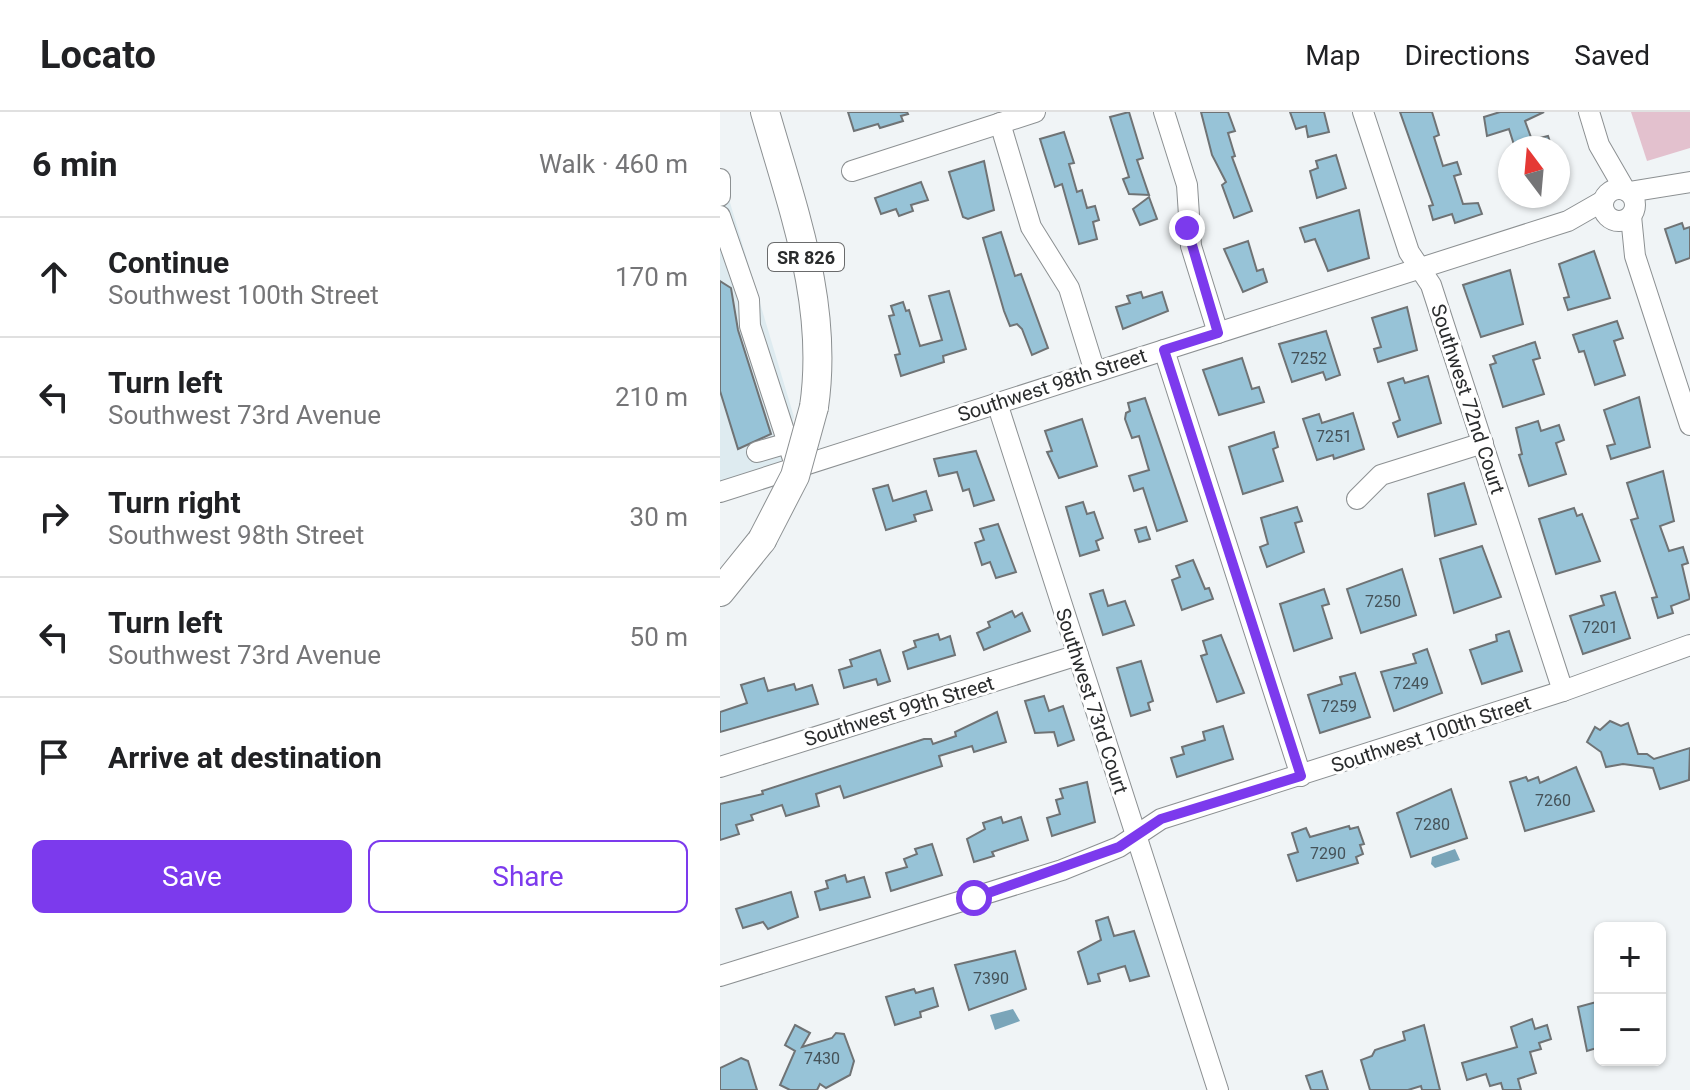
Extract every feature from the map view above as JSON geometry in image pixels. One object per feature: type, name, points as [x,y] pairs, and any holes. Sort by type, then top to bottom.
[{"type":"highway","name":"SR 826","points":[[720,592],[762,540],[795,476],[814,407],[819,344],[816,300],[765,112]]},
{"type":"street","points":[[852,171],[1035,112]]},
{"type":"street","points":[[1164,112],[1187,185],[1191,246],[1218,333]]},
{"type":"street","name":"Southwest 72nd Court","points":[[1363,112],[1409,252],[1431,285],[1563,691]]},
{"type":"street","points":[[1589,112],[1619,206],[1628,249],[1635,256],[1688,413]]},
{"type":"street","points":[[1000,123],[1031,227],[1069,288],[1095,372]]},
{"type":"street","points":[[720,179],[720,196]]},
{"type":"street","name":"Southwest 98th Street","points":[[720,492],[1682,185]]},
{"type":"street","points":[[720,216],[749,300],[750,326],[796,468]]},
{"type":"street","points":[[1164,350],[1301,776]]},
{"type":"street","name":"Southwest 73rd Court","points":[[997,403],[1218,1090]]},
{"type":"street","points":[[757,452],[788,443]]},
{"type":"street","points":[[1357,499],[1381,475],[1483,443]]},
{"type":"street","name":"Southwest 100th Street","points":[[722,970],[1062,870],[1119,847],[1153,823],[1175,814],[1563,691],[1667,656],[1690,645]]},
{"type":"street","name":"Southwest 99th Street","points":[[720,767],[1078,655]]},
{"type":"shaded area","points":[[1631,112],[1690,112],[1690,148],[1647,161]]},
{"type":"shaded area","points":[[720,169],[794,417],[781,464],[720,483]]},
{"type":"water","points":[[1455,849],[1460,860],[1435,868],[1431,864],[1432,857]]},
{"type":"water","points":[[1013,1009],[1020,1021],[995,1030],[990,1015]]},
{"type":"building","points":[[848,112],[908,114],[901,116],[903,121],[854,131]]},
{"type":"building","points":[[1129,112],[1143,158],[1137,160],[1149,195],[1129,194],[1123,179],[1129,177],[1110,117]]},
{"type":"building","points":[[1201,112],[1228,112],[1235,131],[1228,133],[1235,156],[1232,157],[1252,211],[1234,218],[1222,185],[1226,182],[1212,155]]},
{"type":"building","points":[[1290,112],[1324,112],[1329,132],[1308,137],[1306,126],[1296,129]]},
{"type":"building","points":[[1400,112],[1432,112],[1439,135],[1434,137],[1443,166],[1457,162],[1461,174],[1454,176],[1463,204],[1478,203],[1482,214],[1455,223],[1452,214],[1433,220],[1429,206],[1433,205]]},
{"type":"building","points":[[1500,112],[1544,112],[1525,121],[1531,136],[1511,136],[1509,129],[1487,136],[1484,117]]},
{"type":"building","points":[[1064,132],[1074,163],[1069,164],[1077,192],[1082,190],[1087,208],[1095,206],[1099,220],[1093,222],[1097,239],[1079,244],[1062,184],[1055,187],[1040,139]]},
{"type":"building","points":[[1336,155],[1346,188],[1317,198],[1310,171],[1318,168],[1316,161]]},
{"type":"building","points":[[984,161],[994,210],[968,219],[963,217],[949,172]]},
{"type":"building","points":[[921,182],[928,200],[911,205],[913,211],[899,216],[896,209],[881,214],[875,198]]},
{"type":"building","points":[[1149,197],[1157,219],[1140,225],[1133,209]]},
{"type":"building","points":[[1359,210],[1369,258],[1328,271],[1315,239],[1305,242],[1300,228]]},
{"type":"building","points":[[1682,223],[1684,229],[1690,227],[1690,258],[1676,263],[1665,229]]},
{"type":"building","points":[[1001,232],[1015,276],[1021,274],[1048,348],[1032,355],[1022,329],[1017,324],[1010,326],[983,238]]},
{"type":"building","points":[[1248,241],[1257,271],[1263,269],[1267,282],[1243,292],[1224,249]]},
{"type":"building","points":[[1594,251],[1610,298],[1568,310],[1564,298],[1569,297],[1559,264]]},
{"type":"building","points":[[1510,270],[1523,324],[1481,337],[1463,285]]},
{"type":"building","points":[[720,281],[731,288],[738,330],[771,434],[738,449],[720,391]]},
{"type":"building","points":[[949,291],[966,349],[943,356],[944,362],[901,376],[895,355],[900,354],[889,316],[894,315],[891,306],[903,302],[906,311],[909,310],[920,346],[942,340],[929,296]]},
{"type":"building","points":[[1141,292],[1143,298],[1162,292],[1168,311],[1123,329],[1116,307],[1130,303],[1127,296]]},
{"type":"building","points":[[1407,307],[1417,350],[1378,362],[1374,349],[1381,347],[1372,318]]},
{"type":"building","points":[[1617,321],[1623,338],[1614,341],[1625,375],[1595,385],[1584,351],[1579,352],[1573,335]]},
{"type":"building","points":[[1326,331],[1340,375],[1326,380],[1323,372],[1292,382],[1279,344]]},
{"type":"building","points":[[1535,342],[1540,358],[1533,360],[1544,394],[1503,407],[1490,365],[1496,363],[1493,356]]},
{"type":"building","points":[[1242,358],[1252,389],[1259,387],[1264,402],[1219,415],[1203,370]]},
{"type":"building","points":[[1428,376],[1441,423],[1398,437],[1393,423],[1400,420],[1388,383],[1403,378],[1405,383]]},
{"type":"building","points":[[1639,397],[1650,447],[1611,459],[1607,446],[1615,444],[1604,410]]},
{"type":"building","points":[[1145,398],[1187,521],[1157,531],[1143,488],[1134,491],[1129,476],[1149,470],[1139,436],[1132,438],[1125,419],[1130,411],[1128,403]]},
{"type":"building","points":[[1353,413],[1364,449],[1334,459],[1333,455],[1317,460],[1303,419],[1319,414],[1322,423]]},
{"type":"building","points":[[1082,419],[1097,466],[1059,478],[1047,452],[1052,451],[1045,431]]},
{"type":"building","points":[[1538,421],[1541,431],[1559,425],[1564,440],[1556,443],[1566,474],[1529,486],[1519,455],[1522,454],[1516,428]]},
{"type":"building","points":[[1274,432],[1278,447],[1273,449],[1283,481],[1243,494],[1229,447]]},
{"type":"building","points":[[976,451],[994,500],[974,506],[969,489],[963,491],[957,472],[939,476],[934,459]]},
{"type":"building","points":[[1663,471],[1674,521],[1660,526],[1669,551],[1683,547],[1688,563],[1682,565],[1690,599],[1671,606],[1673,613],[1658,618],[1652,598],[1657,597],[1631,520],[1638,518],[1627,483]]},
{"type":"building","points":[[1464,483],[1476,524],[1435,536],[1428,494]]},
{"type":"building","points":[[888,485],[893,501],[926,491],[932,510],[914,515],[916,521],[886,530],[873,489]]},
{"type":"building","points":[[1083,502],[1087,514],[1094,512],[1103,538],[1096,541],[1099,550],[1080,556],[1066,507]]},
{"type":"building","points":[[1297,507],[1302,521],[1295,523],[1304,552],[1267,567],[1260,547],[1268,544],[1261,518]]},
{"type":"building","points":[[1574,508],[1577,516],[1582,514],[1600,561],[1556,574],[1539,519]]},
{"type":"building","points":[[998,524],[1016,572],[996,578],[990,562],[982,565],[975,543],[984,540],[980,529]]},
{"type":"building","points":[[1146,527],[1150,539],[1139,542],[1135,530]]},
{"type":"building","points":[[1482,546],[1501,597],[1454,613],[1440,559]]},
{"type":"building","points":[[1193,560],[1205,589],[1209,588],[1213,599],[1182,610],[1172,580],[1180,577],[1176,566]]},
{"type":"building","points":[[1402,569],[1416,615],[1361,633],[1347,589]]},
{"type":"building","points":[[1324,589],[1329,604],[1322,606],[1332,638],[1294,651],[1280,604]]},
{"type":"building","points":[[1103,590],[1108,606],[1125,601],[1134,625],[1103,635],[1090,594]]},
{"type":"building","points":[[1615,592],[1630,638],[1583,654],[1570,616],[1604,605],[1601,596]]},
{"type":"building","points":[[1012,611],[1015,617],[1022,613],[1030,631],[984,650],[977,633],[990,627],[988,622]]},
{"type":"building","points":[[1509,631],[1522,671],[1482,684],[1470,650],[1497,641],[1496,635]]},
{"type":"building","points":[[938,634],[940,640],[950,636],[955,655],[908,669],[903,652],[916,647],[914,641]]},
{"type":"building","points":[[1221,635],[1244,693],[1217,702],[1201,656],[1207,654],[1203,641]]},
{"type":"building","points":[[1427,649],[1442,693],[1394,711],[1381,672],[1416,663],[1413,654]]},
{"type":"building","points":[[880,650],[890,681],[878,685],[876,679],[844,688],[839,670],[852,666],[850,660]]},
{"type":"building","points":[[1141,661],[1153,701],[1148,703],[1150,710],[1131,716],[1117,668]]},
{"type":"building","points":[[1355,673],[1370,717],[1320,733],[1308,695],[1342,684],[1340,677]]},
{"type":"building","points":[[764,678],[768,691],[794,684],[796,690],[812,685],[818,704],[720,732],[720,712],[747,703],[741,685]]},
{"type":"building","points":[[1044,696],[1049,711],[1063,706],[1074,740],[1058,746],[1054,732],[1035,733],[1025,701]]},
{"type":"building","points":[[997,712],[1006,742],[974,752],[972,746],[939,756],[942,766],[844,798],[840,786],[816,794],[819,806],[786,816],[782,805],[751,815],[753,820],[736,825],[739,834],[720,840],[720,804],[763,794],[762,791],[924,739],[931,739],[933,744],[956,736],[955,732]]},
{"type":"building","points":[[1610,721],[1621,726],[1628,723],[1638,754],[1647,754],[1654,759],[1690,748],[1689,780],[1660,789],[1653,768],[1623,764],[1606,767],[1601,752],[1587,742],[1595,727],[1600,730]]},
{"type":"building","points":[[1223,726],[1233,759],[1177,777],[1171,758],[1184,754],[1182,747],[1205,740],[1203,732]]},
{"type":"building","points":[[1576,767],[1594,811],[1525,831],[1510,782],[1538,777],[1540,783]]},
{"type":"building","points":[[1087,782],[1095,822],[1052,836],[1047,818],[1060,814],[1056,800],[1063,798],[1060,789]]},
{"type":"building","points":[[1451,789],[1467,838],[1411,857],[1397,813]]},
{"type":"building","points":[[1001,817],[1003,823],[1021,817],[1028,840],[992,852],[994,856],[974,862],[967,839],[985,829],[983,823]]},
{"type":"building","points":[[1349,826],[1350,829],[1358,827],[1364,844],[1360,845],[1363,854],[1356,857],[1358,863],[1297,881],[1288,855],[1298,852],[1292,833],[1306,828],[1310,837]]},
{"type":"building","points":[[932,844],[942,875],[891,891],[886,873],[907,867],[904,859],[917,854],[915,849]]},
{"type":"building","points":[[845,875],[847,882],[864,877],[870,897],[820,910],[815,892],[828,888],[826,881]]},
{"type":"building","points":[[791,892],[798,917],[768,929],[763,922],[743,928],[736,909]]},
{"type":"building","points":[[1108,917],[1114,936],[1134,931],[1149,976],[1130,981],[1125,966],[1098,974],[1100,981],[1088,984],[1078,952],[1101,940],[1096,921]]},
{"type":"building","points":[[1015,951],[1026,989],[969,1010],[955,965]]},
{"type":"building","points":[[933,988],[938,1006],[920,1012],[921,1017],[895,1025],[886,997],[914,989],[916,993]]},
{"type":"building","points":[[1594,1003],[1594,1049],[1587,1051],[1578,1007]]},
{"type":"building","points":[[1532,1019],[1535,1029],[1547,1025],[1551,1039],[1539,1043],[1541,1049],[1530,1052],[1536,1073],[1518,1079],[1521,1090],[1503,1090],[1501,1083],[1490,1086],[1486,1074],[1467,1080],[1462,1063],[1517,1047],[1511,1027]]},
{"type":"building","points":[[795,1025],[810,1033],[802,1047],[832,1038],[836,1033],[844,1034],[854,1061],[850,1075],[826,1088],[820,1084],[817,1090],[790,1090],[780,1085],[795,1051],[785,1045]]},
{"type":"building","points":[[1424,1025],[1440,1090],[1422,1090],[1421,1086],[1408,1090],[1370,1090],[1361,1060],[1372,1056],[1375,1050],[1405,1040],[1403,1032]]},
{"type":"building","points":[[741,1058],[748,1061],[757,1090],[720,1090],[720,1068]]},
{"type":"building","points":[[1322,1071],[1328,1090],[1311,1090],[1306,1076]]},
{"type":"route","points":[[974,898],[1062,870],[1119,847],[1161,819],[1301,776],[1164,350],[1218,333],[1187,228]]}]
